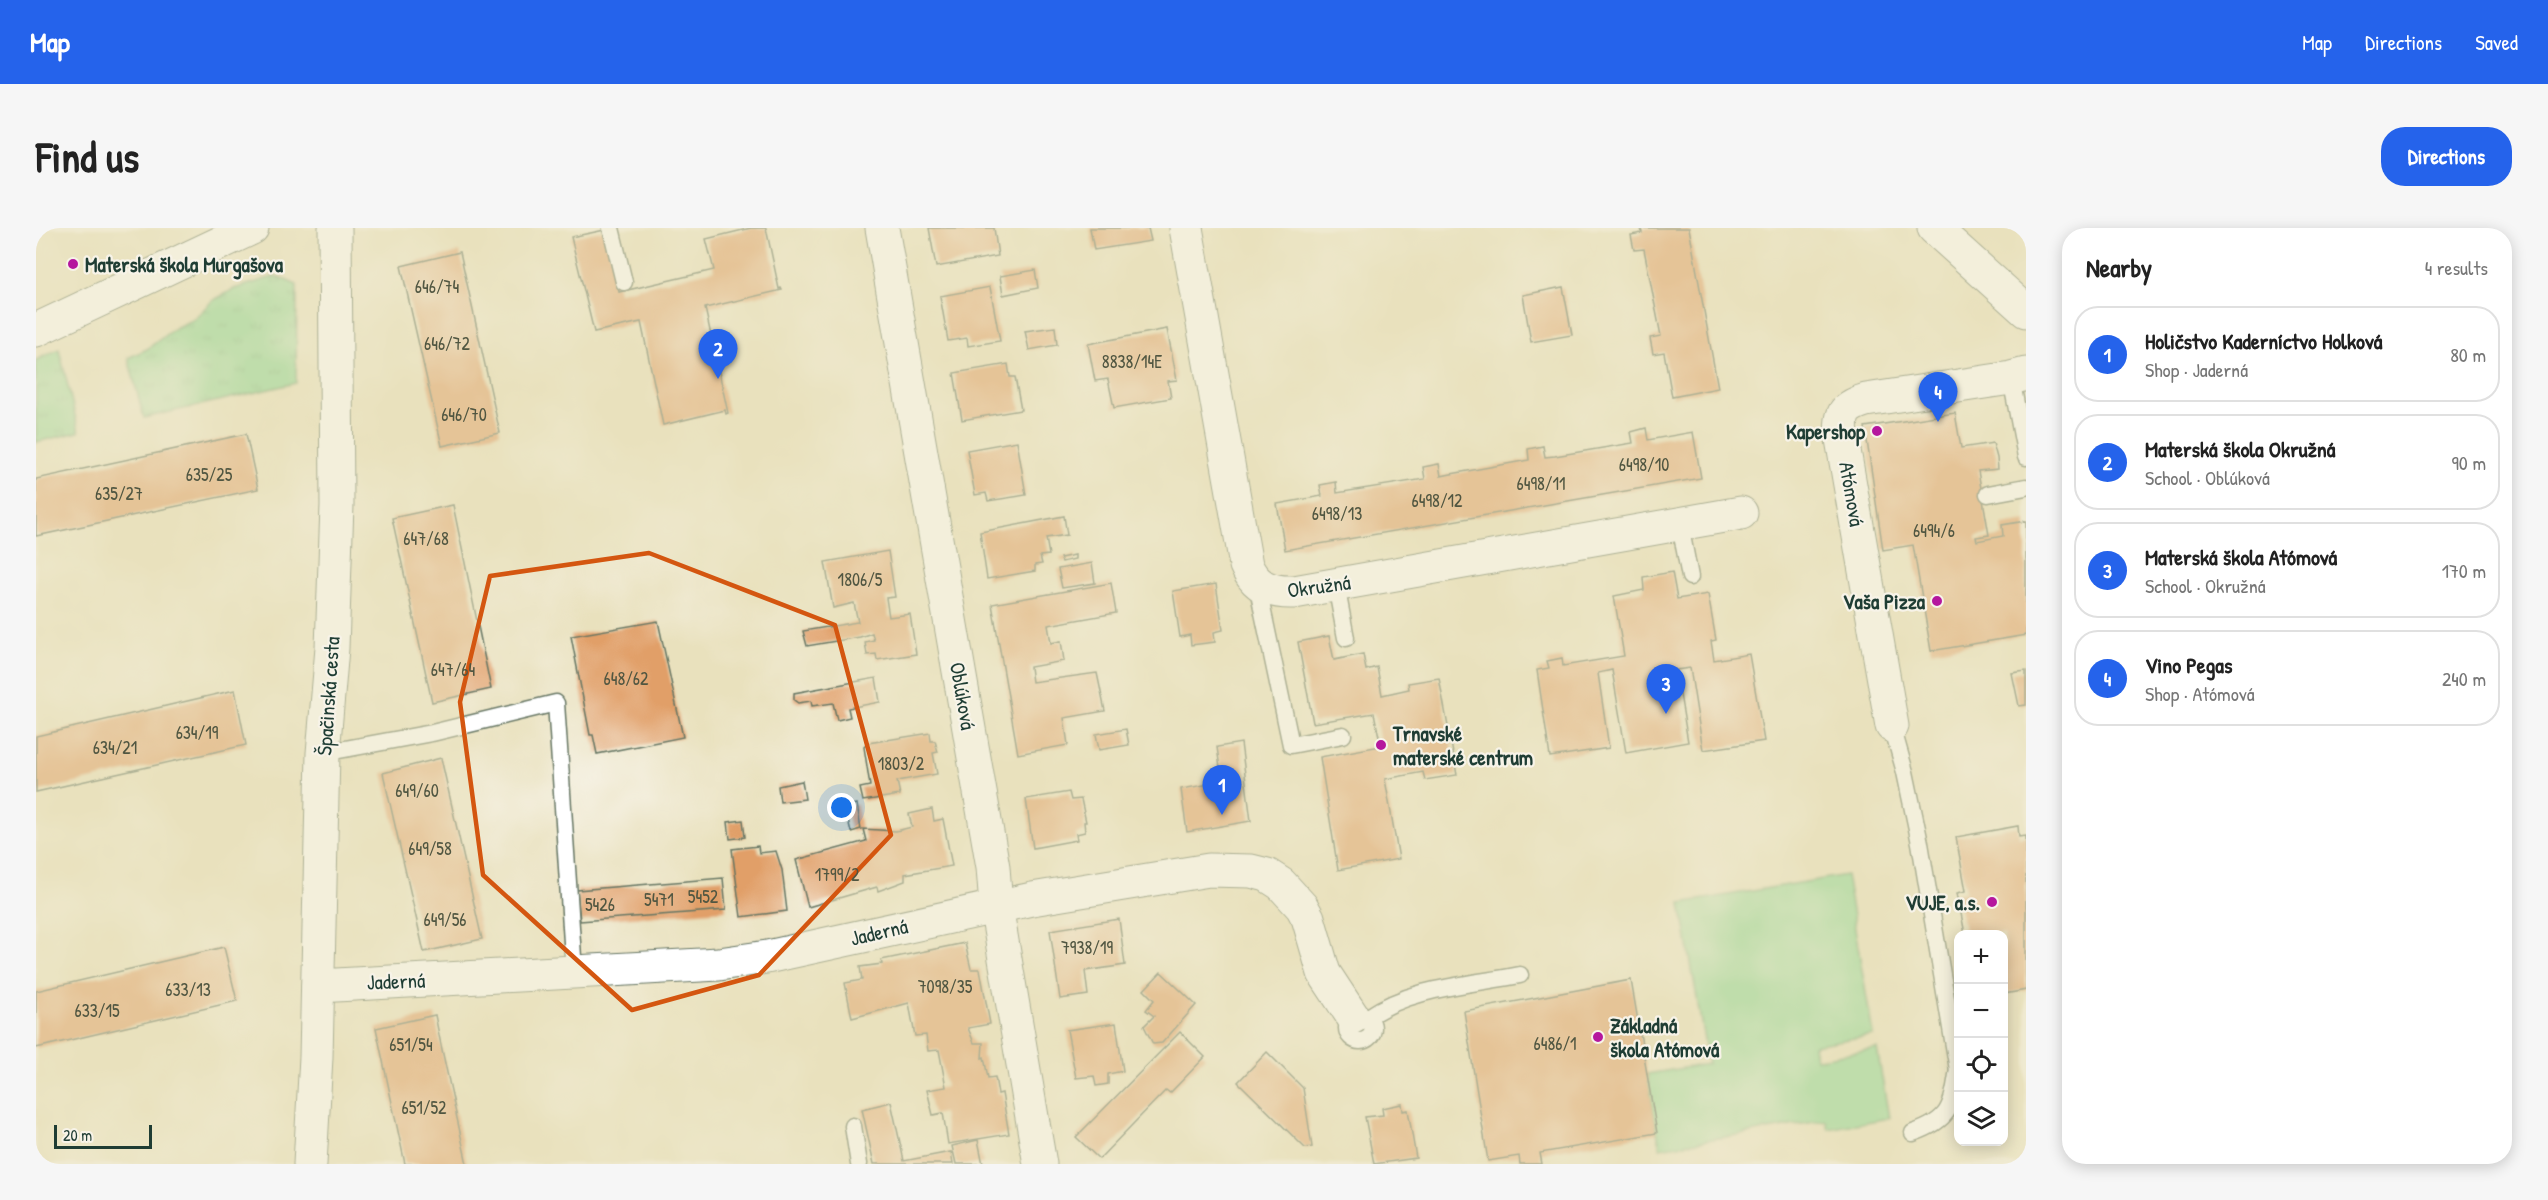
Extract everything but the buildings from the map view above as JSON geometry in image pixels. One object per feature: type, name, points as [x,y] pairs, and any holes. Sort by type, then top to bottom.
[{"type":"street","points":[[36,330],[252,228]]},
{"type":"street","name":"Špačinská cesta","points":[[310,1164],[318,986],[322,753],[332,648],[337,505],[335,228]]},
{"type":"street","name":"Oblúková","points":[[882,228],[993,867],[996,906],[1040,1164]]},
{"type":"street","name":"Okružná","points":[[1186,228],[1246,565],[1250,576],[1257,584],[1281,592],[1336,585],[1741,513]]},
{"type":"street","points":[[1934,228],[2026,311]]},
{"type":"street","name":"Atómová","points":[[1892,726],[1842,439],[1840,424],[1844,412],[1852,404],[1866,400],[2019,376]]},
{"type":"street","name":"Jaderná","points":[[318,986],[719,964],[767,957],[996,906],[1209,870],[1251,871],[1267,875],[1281,884],[1302,907],[1308,918],[1324,973],[1360,1017]]},
{"type":"lane","points":[[611,228],[624,282]]},
{"type":"lane","points":[[2019,376],[2026,458]]},
{"type":"lane","points":[[1988,494],[2026,487]]},
{"type":"lane","points":[[1680,525],[1690,577]]},
{"type":"lane","points":[[1257,584],[1291,745],[1343,735]]},
{"type":"lane","points":[[1336,585],[1346,638]]},
{"type":"lane","points":[[322,753],[442,730],[556,703],[574,972]]},
{"type":"lane","points":[[1892,726],[1905,772],[1920,843],[1954,1044]]},
{"type":"lane","points":[[1360,1017],[1387,1004],[1417,994],[1520,975]]},
{"type":"lane","points":[[1913,1132],[1932,1126],[1944,1115],[1951,1104],[1954,1089]]},
{"type":"lane","points":[[853,1126],[859,1164]]},
{"type":"highlighted area","points":[[649,553],[835,625],[891,835],[759,975],[632,1010],[483,875],[460,702],[490,576]]},
{"type":"green space","points":[[276,276],[297,285],[296,383],[144,418],[128,358],[147,349],[175,328],[194,319],[212,301],[234,289]]},
{"type":"green space","points":[[59,349],[79,432],[36,442],[36,360]]},
{"type":"green space","points":[[1846,875],[1873,1035],[1813,1045],[1815,1059],[1877,1048],[1889,1118],[1828,1129],[1826,1120],[1660,1148],[1647,1074],[1708,1064],[1681,903]]},
{"type":"place","name":"Materská škola Murgašova","points":[[73,264]]},
{"type":"place","name":"Materská škola Okružná","points":[[718,379]]},
{"type":"place","name":"Vino Pegas","points":[[1938,422]]},
{"type":"place","name":"Kapershop","points":[[1877,431]]},
{"type":"place","name":"Vaša Pizza","points":[[1937,601]]},
{"type":"place","name":"Materská škola Atómová","points":[[1666,714]]},
{"type":"place","name":"Trnavské materské centrum","points":[[1381,745]]},
{"type":"place","name":"Holičstvo Kaderníctvo Holková","points":[[1222,815]]},
{"type":"place","name":"VUJE, a.s.","points":[[1992,902]]},
{"type":"place","name":"Základná škola Atómová","points":[[1598,1037]]}]
